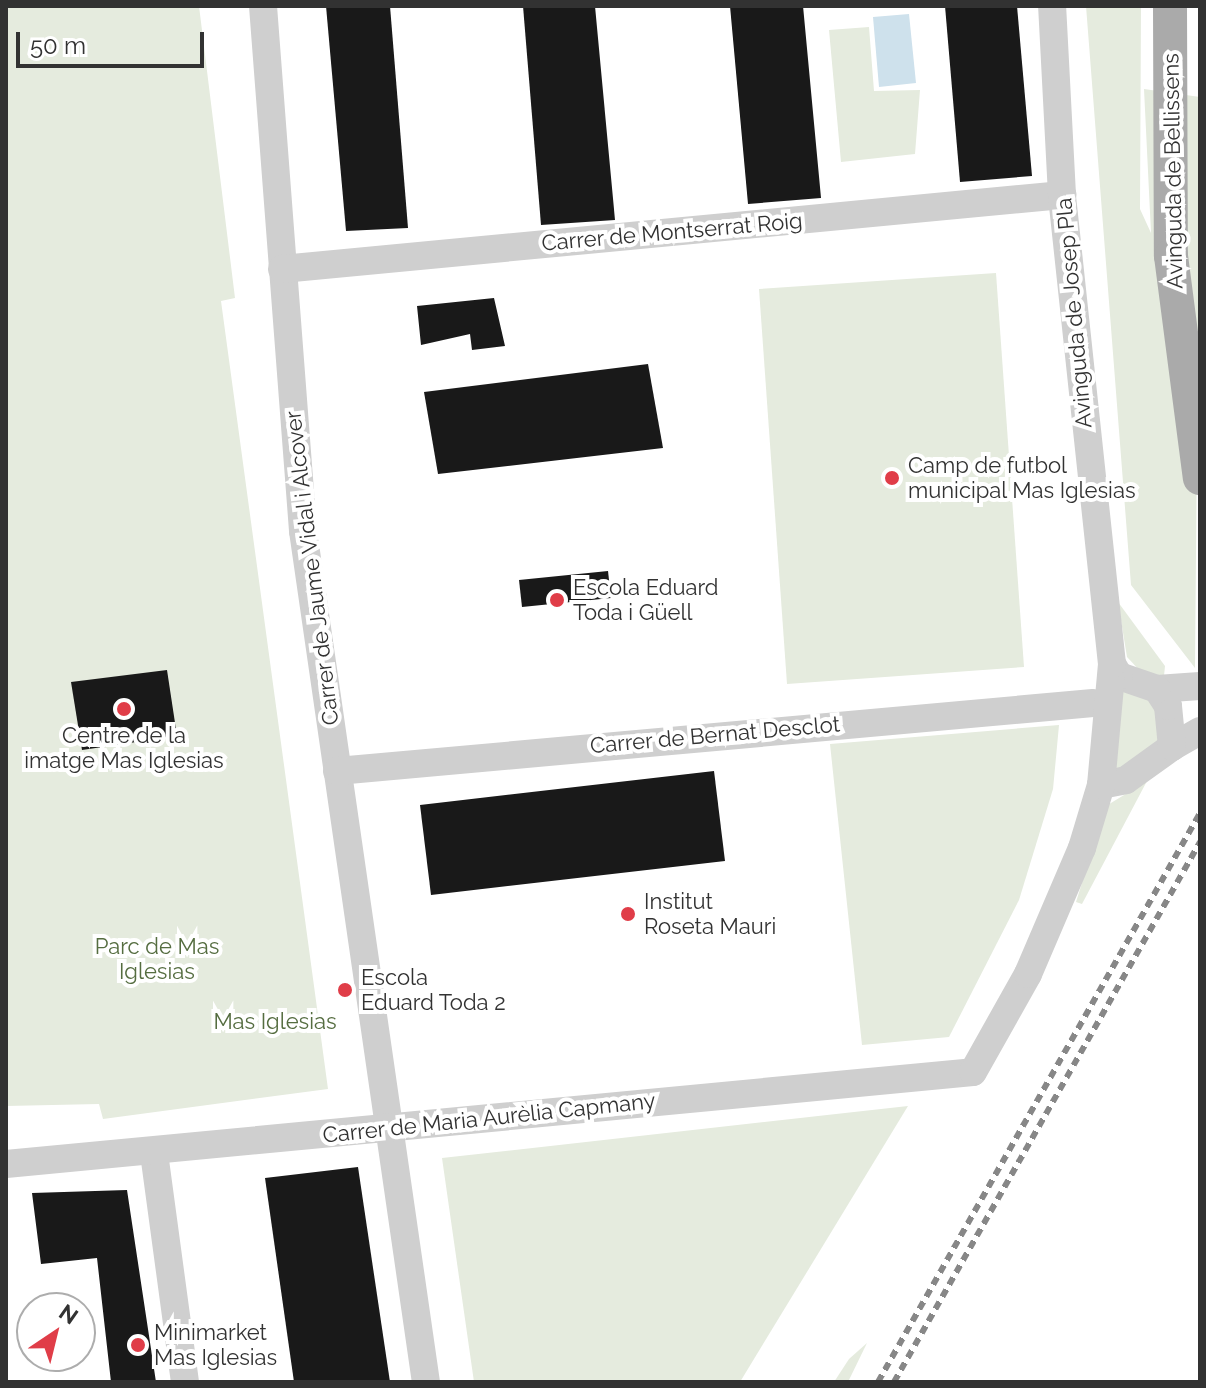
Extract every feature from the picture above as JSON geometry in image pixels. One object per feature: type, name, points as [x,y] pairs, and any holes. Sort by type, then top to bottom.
[{"type":"main road","name":"Avinguda de Bellissens","points":[[1170,6],[1171,256],[1200,478]]},
{"type":"street","name":"Carrer de Jaume Vidal i Alcover","points":[[263,6],[303,531],[426,1382]]},
{"type":"street","name":"Avinguda de Josep Pla","points":[[973,1072],[1028,974],[1101,785],[1112,664],[1102,620],[1062,195],[1052,6]]},
{"type":"street","name":"Carrer de Montserrat Roig","points":[[282,269],[1062,195]]},
{"type":"street","name":"Avinguda de Josep Pla","points":[[1064,882],[1086,755],[1102,620]]},
{"type":"street","points":[[1112,664],[1119,676],[1157,689],[1200,686]]},
{"type":"street","points":[[1157,689],[1168,706],[1172,747]]},
{"type":"street","name":"Carrer de Bernat Desclot","points":[[337,771],[1093,703]]},
{"type":"street","points":[[1086,755],[1101,785],[1126,780],[1200,731]]},
{"type":"street","name":"Carrer de Maria Aurèlia Capmany","points":[[6,1164],[154,1153],[973,1072]]},
{"type":"street","points":[[154,1153],[185,1382]]},
{"type":"green space","name":"Parc de Mas Iglesias","points":[[6,6],[199,6],[235,298],[221,301],[328,1089],[103,1119],[99,1104],[6,1106]]},
{"type":"green space","points":[[1086,6],[1141,6],[1140,209],[1151,233],[1144,89],[1200,97],[1195,668],[1131,585]]},
{"type":"green space","points":[[869,27],[874,91],[920,90],[915,154],[841,162],[829,30]]},
{"type":"green space","name":"Camp de futbol municipal Mas Iglesias","points":[[996,273],[1024,667],[787,684],[759,289]]},
{"type":"green space","points":[[1118,602],[1165,666],[1164,676],[1141,672],[1127,657]]},
{"type":"green space","points":[[1131,691],[1157,704],[1162,740],[1114,773],[1120,692]]},
{"type":"green space","points":[[1059,725],[1053,789],[1019,900],[949,1037],[862,1045],[830,744]]},
{"type":"green space","points":[[1147,781],[1082,904],[1076,902],[1106,806]]},
{"type":"green space","points":[[908,1106],[740,1382],[474,1382],[442,1158]]},
{"type":"green space","points":[[867,1343],[848,1382],[834,1382],[849,1359]]},
{"type":"water","points":[[909,14],[916,83],[879,87],[873,17]]},
{"type":"building","points":[[326,6],[390,6],[408,228],[346,231]]},
{"type":"building","points":[[523,6],[595,6],[615,220],[541,225]]},
{"type":"building","points":[[730,6],[803,6],[821,198],[748,204]]},
{"type":"building","points":[[945,6],[1017,6],[1032,176],[960,182]]},
{"type":"building","points":[[494,298],[505,346],[472,350],[470,334],[421,345],[417,306]]},
{"type":"building","points":[[648,364],[663,448],[438,474],[424,392]]},
{"type":"building","points":[[608,571],[611,598],[522,607],[519,580]]},
{"type":"building","name":"Centre de la imatge Mas Iglesias","points":[[167,670],[177,736],[82,750],[71,682]]},
{"type":"building","points":[[714,771],[725,861],[431,895],[420,805]]},
{"type":"building","points":[[358,1167],[390,1382],[294,1382],[265,1178]]},
{"type":"building","points":[[127,1190],[156,1382],[111,1382],[97,1258],[41,1264],[32,1193]]},
{"type":"railway","points":[[878,1382],[1200,813]]},
{"type":"railway","points":[[894,1382],[1200,842]]},
{"type":"place","name":"Camp de futbol municipal Mas Iglesias","points":[[892,478]]},
{"type":"place","name":"Escola Eduard Toda i Güell","points":[[557,600]]},
{"type":"place","name":"Centre de la imatge Mas Iglesias","points":[[124,709]]},
{"type":"place","name":"Institut Roseta Mauri","points":[[628,914]]},
{"type":"place","name":"Escola Eduard Toda 2","points":[[345,990]]},
{"type":"place","name":"Minimarket Mas Iglesias","points":[[138,1345]]},
{"type":"park label","name":"Mas Iglesias","points":[[275,1022]]}]
